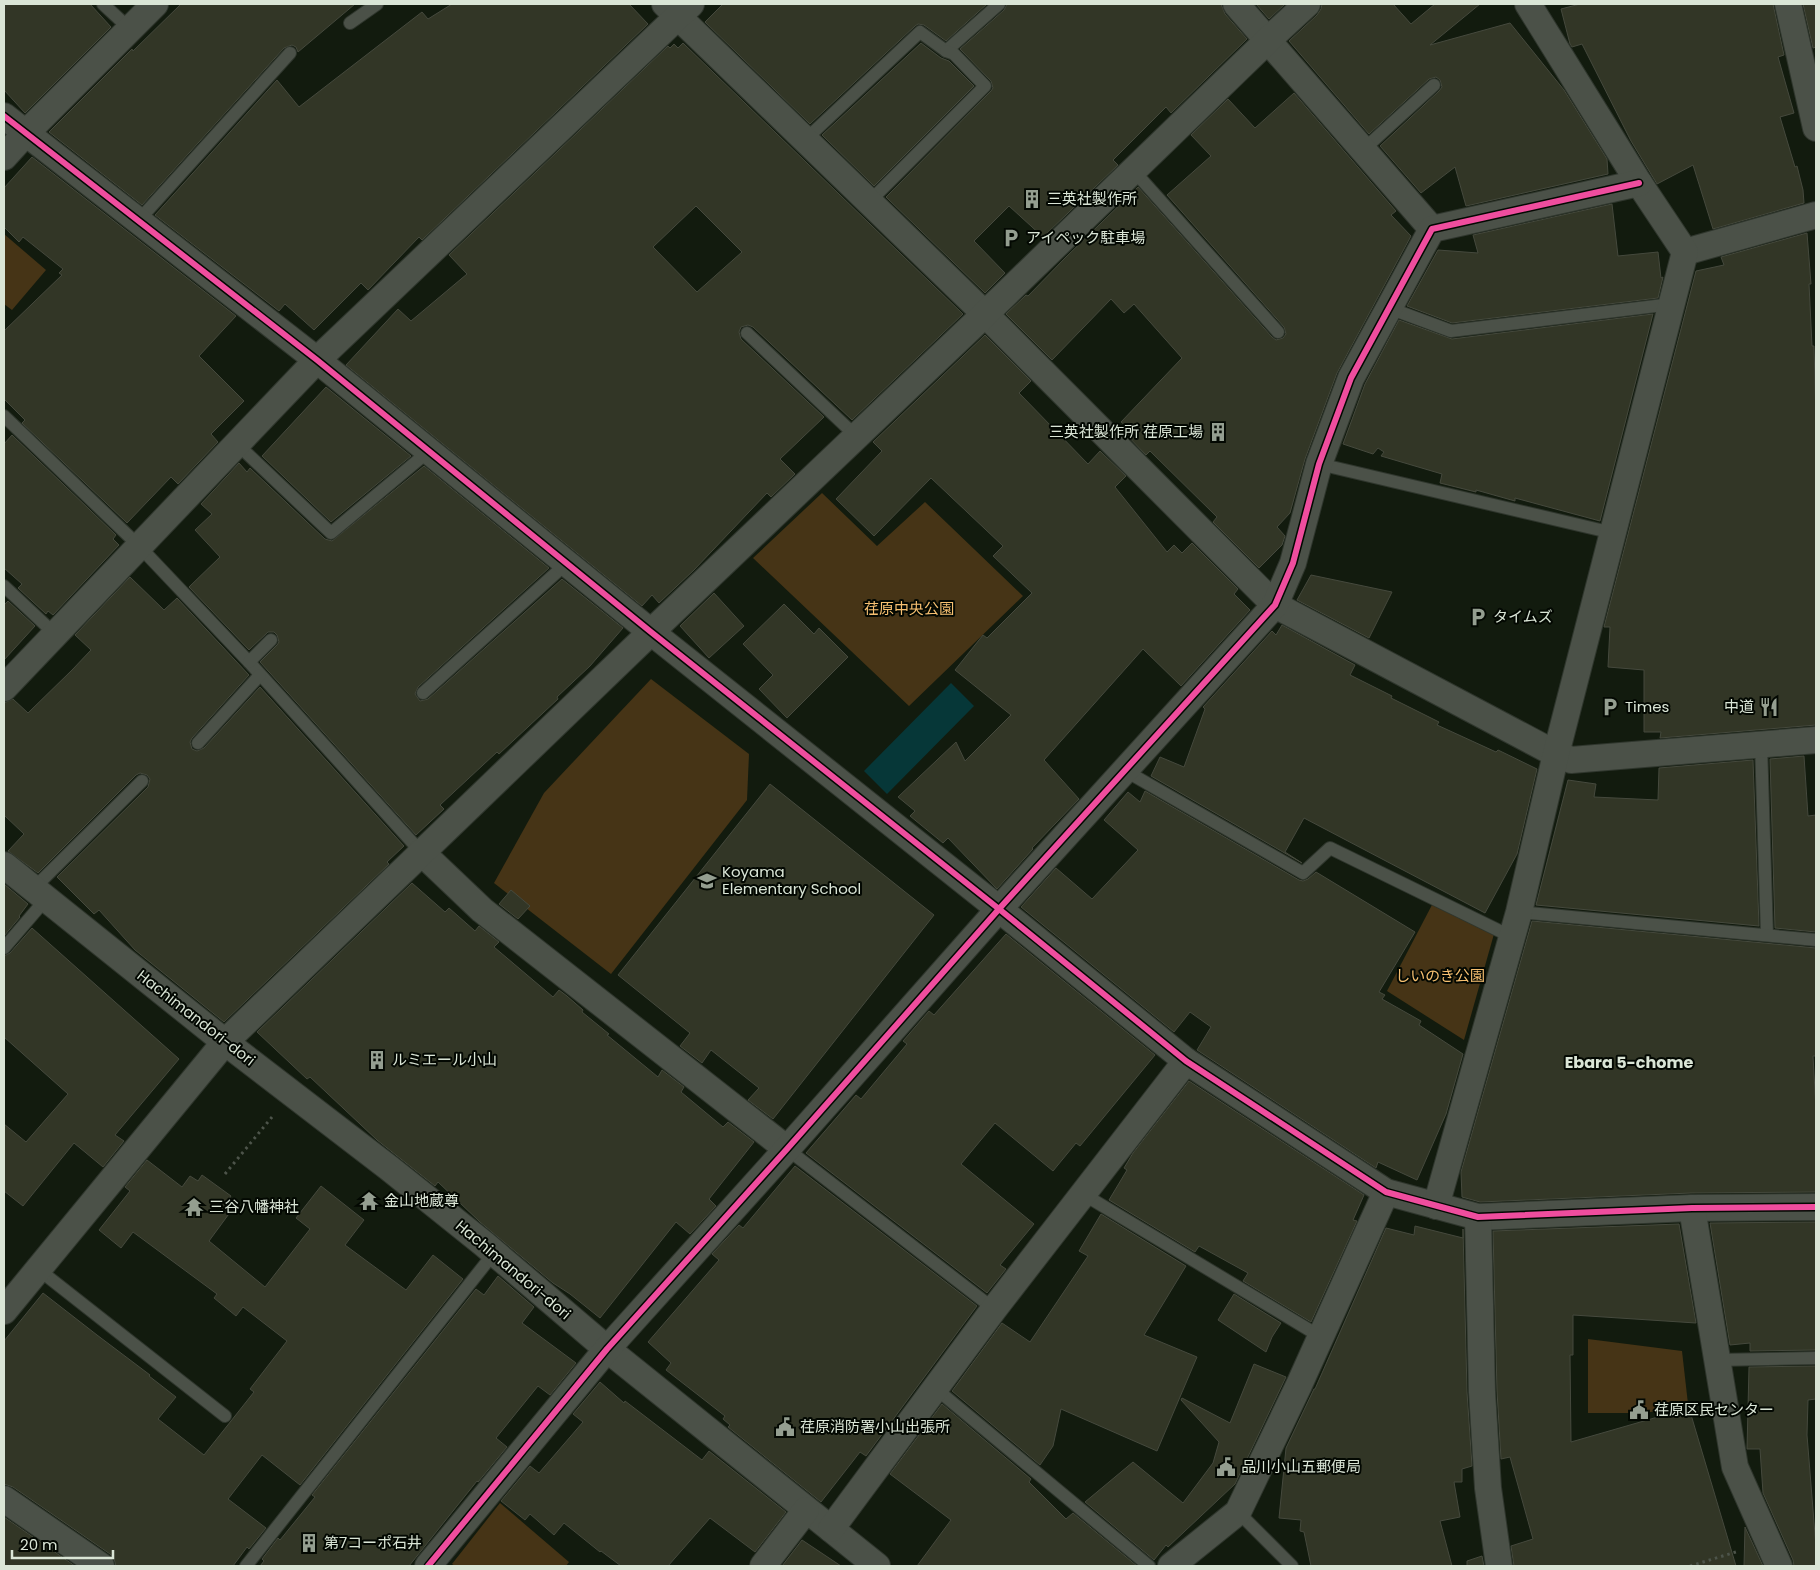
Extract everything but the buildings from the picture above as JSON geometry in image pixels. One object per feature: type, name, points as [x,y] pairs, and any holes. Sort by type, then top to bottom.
[{"type":"street","points":[[4,157],[155,4]]},
{"type":"street","points":[[1236,4],[1432,229]]},
{"type":"street","points":[[6,1303],[38,1269],[225,1042],[1307,4]]},
{"type":"street","points":[[1436,1206],[1519,912],[1556,754],[1685,252],[1528,4]]},
{"type":"street","points":[[1788,4],[1810,65],[1816,128]]},
{"type":"street","points":[[4,688],[317,360],[678,8],[805,140],[985,314],[1275,605],[1556,754],[1571,760],[1816,740]]},
{"type":"street","points":[[4,116],[317,360],[651,632],[999,909],[1186,1061],[1386,1192],[1478,1217],[1692,1208],[1816,1207]]},
{"type":"street","points":[[428,1566],[607,1349],[999,909],[1275,605],[1293,562],[1320,464],[1351,378],[1432,229],[1639,182]]},
{"type":"street","points":[[1685,252],[1816,215]]},
{"type":"street","points":[[421,852],[482,910],[787,1149]]},
{"type":"street","name":"Hachimandori-dori","points":[[4,865],[225,1042],[389,1168],[494,1253],[607,1349],[878,1566]]},
{"type":"street","points":[[831,1529],[994,1309],[1186,1061]]},
{"type":"street","points":[[1171,1566],[1238,1512],[1321,1337],[1386,1192]]},
{"type":"street","points":[[1692,1208],[1736,1467],[1779,1566]]},
{"type":"street","points":[[1478,1217],[1483,1401],[1488,1488],[1499,1566]]},
{"type":"street","points":[[4,1499],[101,1566]]},
{"type":"street","points":[[763,1566],[806,1510]]},
{"type":"lane","points":[[103,4],[130,29]]},
{"type":"lane","points":[[350,23],[377,4]]},
{"type":"lane","points":[[946,51],[999,4]]},
{"type":"lane","points":[[805,140],[920,32],[946,51],[954,54],[985,86],[869,202]]},
{"type":"lane","points":[[138,221],[290,54]]},
{"type":"lane","points":[[1363,150],[1434,85]]},
{"type":"lane","points":[[1133,170],[1278,332]]},
{"type":"lane","points":[[1389,308],[1451,331],[1672,304]]},
{"type":"lane","points":[[747,333],[856,436]]},
{"type":"lane","points":[[4,416],[139,546],[249,662],[421,852]]},
{"type":"lane","points":[[238,444],[330,533],[429,451]]},
{"type":"lane","points":[[1320,464],[1613,533]]},
{"type":"lane","points":[[423,692],[567,564]]},
{"type":"lane","points":[[4,586],[55,634]]},
{"type":"lane","points":[[249,662],[270,640]]},
{"type":"lane","points":[[198,743],[260,675]]},
{"type":"lane","points":[[1761,744],[1767,935]]},
{"type":"lane","points":[[1124,770],[1303,873],[1330,848],[1512,938]]},
{"type":"lane","points":[[4,948],[40,894],[142,781]]},
{"type":"lane","points":[[1519,912],[1816,940]]},
{"type":"lane","points":[[787,1149],[994,1309]]},
{"type":"lane","points":[[1083,1194],[1321,1337]]},
{"type":"lane","points":[[246,1566],[494,1253]]},
{"type":"lane","points":[[38,1269],[225,1416]]},
{"type":"lane","points":[[1718,1360],[1816,1358]]},
{"type":"lane","points":[[935,1388],[1149,1566]]},
{"type":"lane","points":[[1238,1512],[1292,1566]]},
{"type":"path","points":[[224,1174],[292,1093]]},
{"type":"path","points":[[1690,1566],[1768,1542]]},
{"type":"green space","points":[[4,234],[46,270],[12,310],[4,304]]},
{"type":"green space","name":"荏原中央公園","points":[[822,493],[877,546],[925,502],[1023,596],[909,706],[753,558]]},
{"type":"green space","points":[[651,679],[749,754],[747,800],[611,974],[494,883],[544,793]]},
{"type":"green space","name":"しいのき公園","points":[[1433,903],[1494,934],[1464,1040],[1387,991]]},
{"type":"green space","points":[[1588,1339],[1682,1351],[1688,1404],[1646,1413],[1588,1413]]},
{"type":"green space","points":[[500,1503],[569,1562],[566,1566],[455,1566],[452,1564]]},
{"type":"water","points":[[951,683],[974,706],[887,794],[864,771]]},
{"type":"cycle path","points":[[4,116],[317,360],[651,632],[999,909],[1186,1061],[1386,1192],[1478,1217],[1692,1208],[1816,1207]]},
{"type":"cycle path","points":[[428,1566],[607,1349],[999,909],[1275,605],[1293,563],[1319,464],[1351,378],[1432,229],[1639,183]]},
{"type":"place","name":"三英社製作所","points":[[1032,199]]},
{"type":"place","name":"アイペック駐車場","points":[[1011,238]]},
{"type":"place","name":"三英社製作所 荏原工場","points":[[1218,432]]},
{"type":"place","name":"タイムズ","points":[[1478,617]]},
{"type":"place","name":"Times","points":[[1610,707]]},
{"type":"place","name":"中道","points":[[1769,707]]},
{"type":"place","name":"Koyama Elementary School","points":[[707,881]]},
{"type":"place","name":"ルミエール小山","points":[[377,1060]]},
{"type":"place","name":"金山地蔵尊","points":[[369,1201]]},
{"type":"place","name":"三谷八幡神社","points":[[194,1207]]},
{"type":"place","name":"荏原区民センター","points":[[1639,1410]]},
{"type":"place","name":"荏原消防署小山出張所","points":[[785,1427]]},
{"type":"place","name":"品川小山五郵便局","points":[[1226,1467]]},
{"type":"place","name":"第7コーポ石井","points":[[309,1543]]},
{"type":"district","name":"Ebara 5-chome","points":[[1629,1062]]}]
